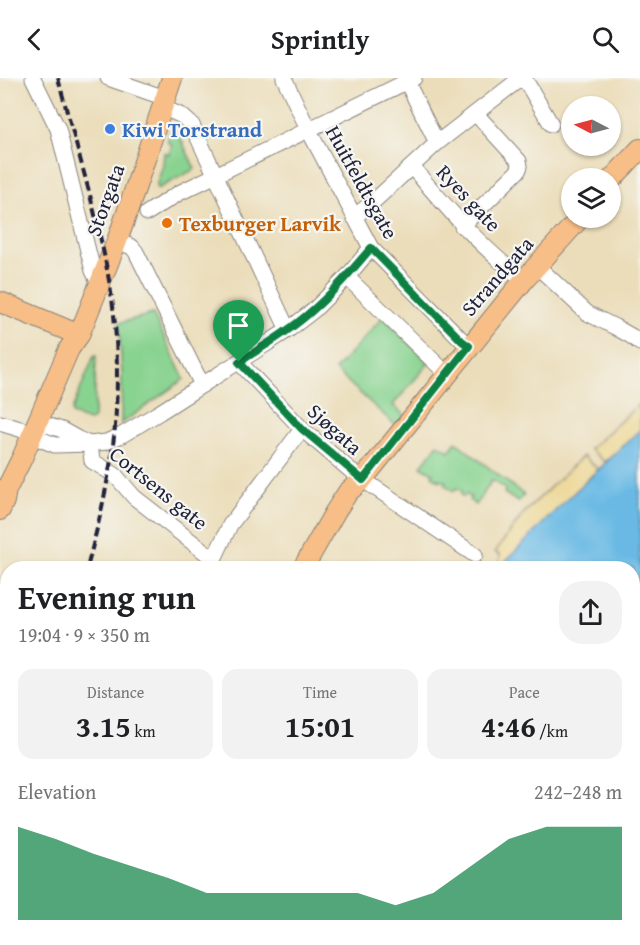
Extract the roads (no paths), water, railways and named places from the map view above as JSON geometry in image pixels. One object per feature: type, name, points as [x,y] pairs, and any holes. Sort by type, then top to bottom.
[{"type":"main road","name":"Storgata","points":[[2,505],[6,490],[39,431],[77,352],[79,335],[117,241],[171,78]]},
{"type":"main road","points":[[621,169],[640,149]]},
{"type":"main road","name":"Strandgata","points":[[307,561],[348,492],[363,480],[469,346],[571,228]]},
{"type":"main road","points":[[0,302],[79,335]]},
{"type":"main road","name":"Strandgata","points":[[319,561],[363,480]]},
{"type":"street","points":[[33,78],[57,129],[93,271],[99,283]]},
{"type":"street","points":[[108,78],[164,103],[192,125],[288,330]]},
{"type":"street","name":"Huitfeldtsgate","points":[[284,78],[308,129],[371,248],[469,346]]},
{"type":"street","points":[[354,216],[373,202],[437,143],[522,78],[551,124]]},
{"type":"street","points":[[147,213],[178,193],[409,79]]},
{"type":"street","name":"Ryes gate","points":[[409,79],[437,143]]},
{"type":"street","points":[[462,226],[518,171],[520,166],[519,161],[476,114]]},
{"type":"street","name":"Ryes gate","points":[[412,167],[462,226],[483,246],[530,273],[587,313],[632,336],[640,344]]},
{"type":"street","points":[[117,241],[132,247],[136,252],[202,385]]},
{"type":"street","points":[[0,423],[39,431],[55,445],[98,443],[131,429],[288,330],[314,310],[347,277],[371,248]]},
{"type":"street","points":[[347,277],[447,374]]},
{"type":"street","name":"Sjøgata","points":[[239,362],[302,429],[363,480],[475,555]]},
{"type":"street","points":[[215,561],[230,525],[302,429]]},
{"type":"street","name":"Cortsens gate","points":[[98,443],[92,461],[115,475],[134,497],[210,561]]},
{"type":"water","points":[[640,430],[640,561],[506,561]]},
{"type":"railway","points":[[58,78],[102,243],[114,315],[117,394],[115,426],[104,498],[89,561]]},
{"type":"place","name":"Kiwi Torstrand","points":[[110,129]]},
{"type":"place","name":"Texburger Larvik","points":[[167,223]]}]
